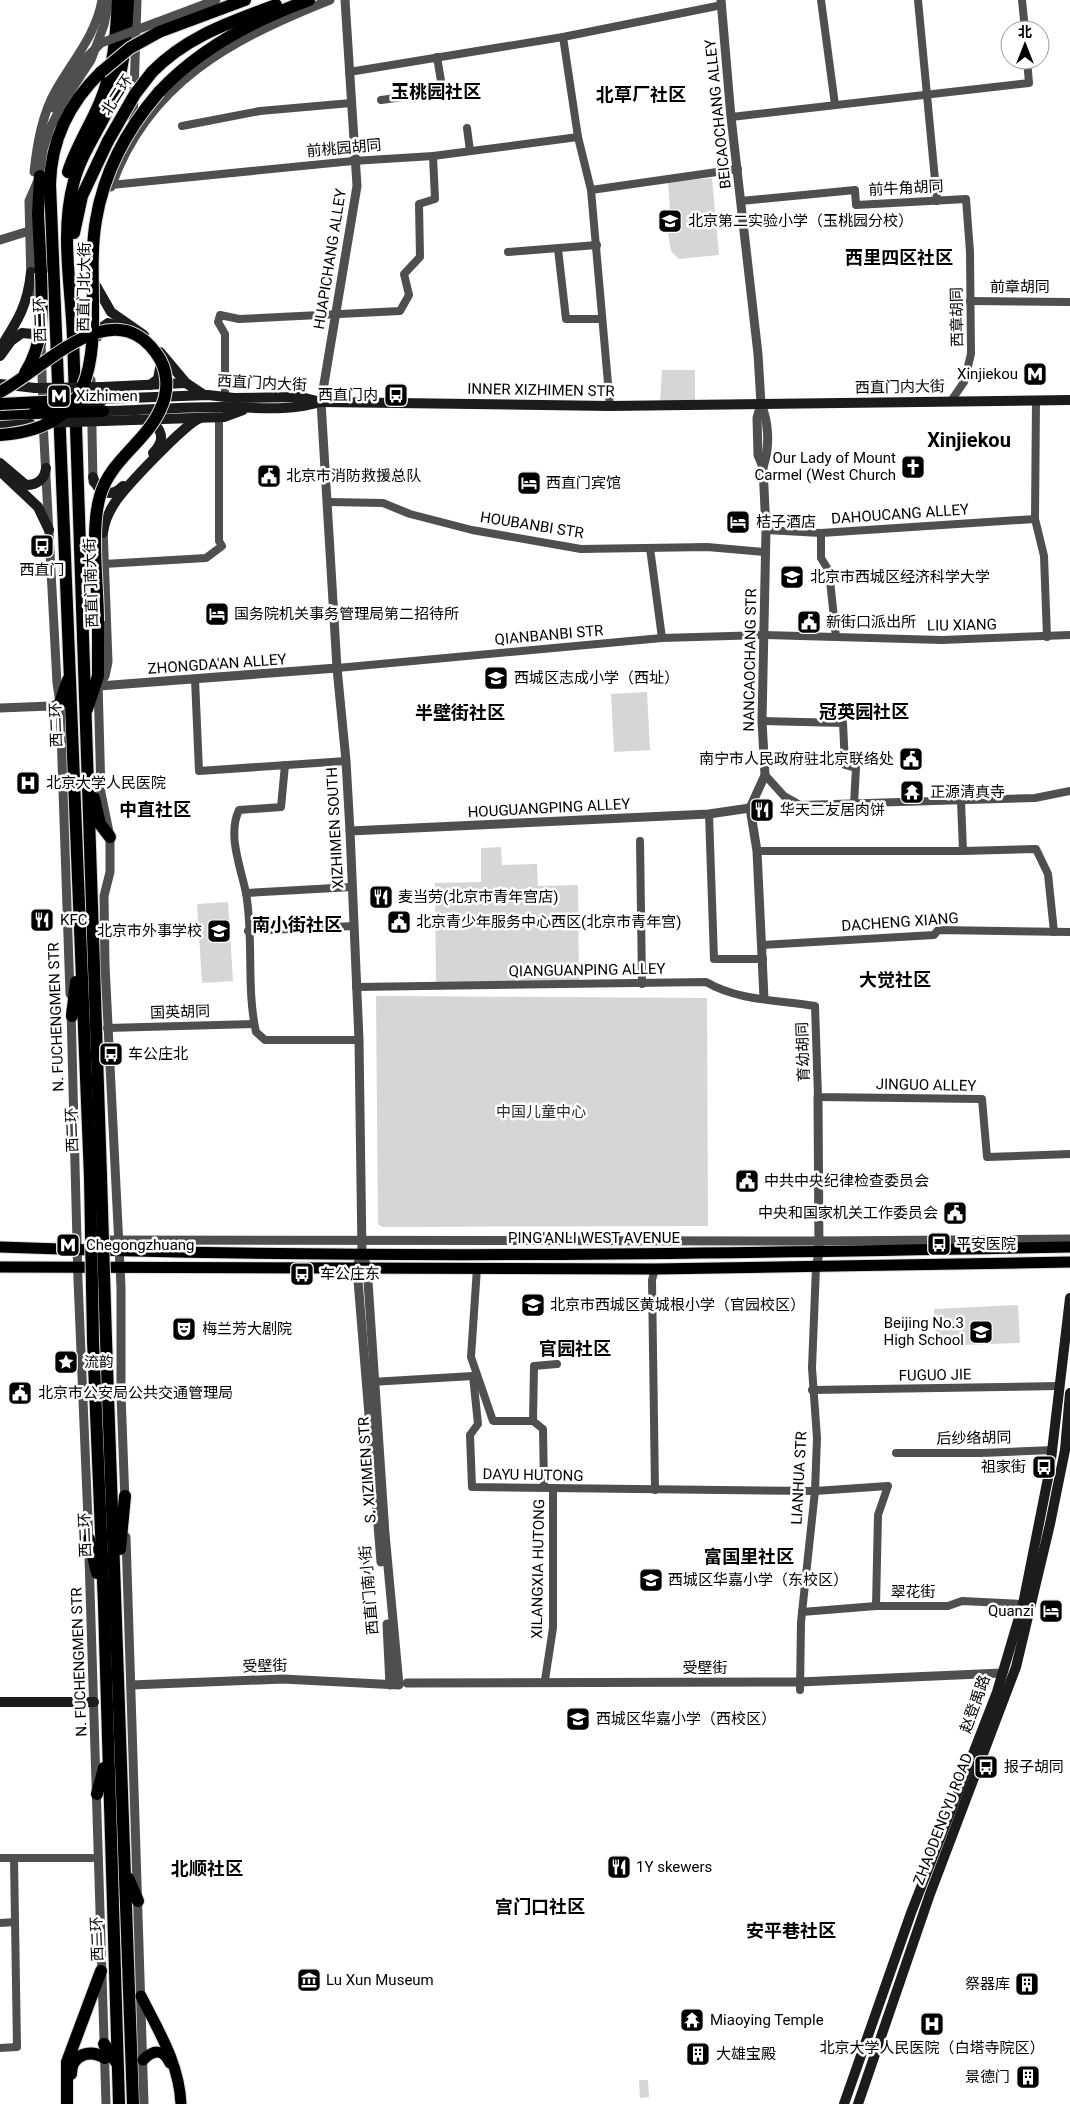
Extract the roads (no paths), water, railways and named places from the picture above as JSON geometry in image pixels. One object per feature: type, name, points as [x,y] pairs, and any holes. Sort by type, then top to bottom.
[{"type":"highway","points":[[55,278],[59,216],[64,185],[75,153],[99,105],[110,74],[114,55],[118,0]]},
{"type":"highway","points":[[71,286],[66,247],[71,196],[78,169],[106,114],[120,77],[125,52],[128,0]]},
{"type":"highway","name":"北二环","points":[[53,155],[69,112],[81,94],[101,72],[126,50],[157,28],[245,0]]},
{"type":"highway","name":"北二环","points":[[71,286],[75,225],[79,205],[88,180],[135,94],[152,72],[172,54],[202,35],[290,0]]},
{"type":"highway","points":[[0,436],[32,430],[50,422],[69,408],[85,384],[92,353],[92,255],[99,203],[111,168],[124,141],[159,92],[183,69],[217,44],[270,16],[309,0]]},
{"type":"highway","points":[[33,210],[53,155]]},
{"type":"highway","name":"西二环","points":[[53,155],[50,204],[55,278],[63,538],[81,942],[95,1176]]},
{"type":"highway","points":[[22,377],[34,358],[40,338],[42,313],[34,269],[33,210],[40,176]]},
{"type":"highway","name":"西二环","points":[[71,286],[86,716],[99,1340],[110,1604],[125,1871],[133,2104]]},
{"type":"highway","points":[[0,392],[73,342],[106,330],[123,331],[139,337],[156,352],[163,366],[166,388],[160,412],[150,427],[112,470],[100,496],[96,524],[98,672],[96,689],[86,716]]},
{"type":"highway","points":[[0,404],[103,404]]},
{"type":"highway","points":[[0,414],[103,404]]},
{"type":"highway","points":[[60,703],[70,673]]},
{"type":"highway","points":[[87,770],[100,824],[110,837]]},
{"type":"highway","points":[[72,1016],[81,942]]},
{"type":"highway","points":[[110,1604],[125,1496]]},
{"type":"highway","points":[[89,1539],[110,1604]]},
{"type":"highway","name":"西二环","points":[[110,1604],[108,1756],[119,2104]]},
{"type":"highway","points":[[97,1794],[108,1756]]},
{"type":"highway","points":[[125,1871],[138,1901]]},
{"type":"highway","points":[[69,2104],[66,2062],[100,1972]]},
{"type":"highway","points":[[104,2044],[117,2064]]},
{"type":"highway","points":[[69,2104],[71,2069],[76,2058],[85,2052],[96,2053],[105,2058]]},
{"type":"main road","points":[[0,348],[20,318],[34,269]]},
{"type":"main road","points":[[95,284],[111,312],[149,339],[186,384],[204,395]]},
{"type":"main road","points":[[0,426],[34,424],[103,404],[157,381],[161,363],[160,355],[148,342],[129,329],[111,323],[102,326],[96,338]]},
{"type":"main road","points":[[0,356],[11,341],[24,332],[37,336],[41,345]]},
{"type":"main road","points":[[0,384],[35,388],[103,404],[145,420],[155,425],[161,432],[161,443],[156,450],[116,492],[100,490],[93,477]]},
{"type":"main road","points":[[150,385],[186,384]]},
{"type":"main road","name":"西直门内大街","points":[[103,404],[204,395],[225,398],[301,397],[321,402]]},
{"type":"main road","name":"西直门内大街","points":[[761,404],[1070,400]]},
{"type":"main road","name":"西直门内大街","points":[[103,404],[248,409],[301,408],[321,402]]},
{"type":"main road","name":"INNER XIZHIMEN STR","points":[[321,402],[610,406],[761,404]]},
{"type":"main road","points":[[145,420],[219,418],[248,409]]},
{"type":"main road","points":[[103,533],[110,512],[117,499],[182,430],[200,418]]},
{"type":"main road","points":[[0,463],[26,485],[40,481],[46,468]]},
{"type":"main road","points":[[0,471],[38,507],[49,530]]},
{"type":"main road","name":"PING'ANLI WEST AVENUE","points":[[0,1247],[78,1244],[362,1254],[819,1254],[1070,1247]]},
{"type":"main road","name":"PING'ANLI WEST AVENUE","points":[[0,1268],[655,1269],[1070,1262]]},
{"type":"main road","name":"赵登禹路","points":[[844,2104],[911,1913],[1002,1673],[1023,1604],[1041,1521],[1053,1450],[1070,1298]]},
{"type":"main road","name":"ZHAODENGYU ROAD","points":[[858,2104],[930,1894],[1016,1667],[1065,1450],[1070,1393]]},
{"type":"main road","points":[[0,1702],[94,1702]]},
{"type":"main road","points":[[141,1996],[173,2058],[179,2079],[181,2104]]},
{"type":"main road","points":[[143,2060],[150,2052],[159,2051],[166,2056],[175,2082],[176,2104]]},
{"type":"street","points":[[49,530],[40,316],[32,290],[34,269],[29,231],[33,210],[29,192],[41,132],[56,89],[91,34],[102,0]]},
{"type":"street","points":[[40,176],[50,127],[91,60],[104,25],[109,0]]},
{"type":"street","points":[[133,140],[137,0]]},
{"type":"street","points":[[41,132],[59,98],[86,58],[101,42],[157,28],[216,0]]},
{"type":"street","name":"西直门北大街","points":[[93,477],[91,382],[96,338],[95,284],[98,237],[112,184],[133,140],[167,94],[205,62],[251,34],[330,0]]},
{"type":"street","name":"HUAPICHANG ALLEY","points":[[321,402],[334,315],[355,202],[356,186],[345,0]]},
{"type":"street","points":[[820,0],[836,104]]},
{"type":"street","points":[[918,0],[937,201]]},
{"type":"street","points":[[1022,0],[1024,20]]},
{"type":"street","points":[[349,72],[564,37],[721,2]]},
{"type":"street","name":"BEICAOCHANG ALLEY","points":[[721,2],[731,117],[758,354],[761,404],[757,418],[758,456],[763,467]]},
{"type":"street","points":[[564,37],[578,137],[591,190],[610,406]]},
{"type":"street","points":[[381,100],[411,96],[442,86],[437,57]]},
{"type":"street","points":[[731,117],[1030,83],[1029,70]]},
{"type":"street","points":[[182,126],[260,111],[351,103]]},
{"type":"street","points":[[467,128],[470,151]]},
{"type":"street","name":"前桃园胡同","points":[[112,184],[353,160],[433,156],[578,137]]},
{"type":"street","points":[[225,398],[225,334],[218,322],[220,315],[238,319],[400,311],[409,295],[404,274],[420,257],[419,204],[435,199],[433,156]]},
{"type":"street","points":[[591,190],[738,169]]},
{"type":"street","name":"前牛角胡同","points":[[741,202],[855,190],[856,204],[966,198]]},
{"type":"street","name":"西章胡同","points":[[951,402],[964,382],[971,354],[966,198]]},
{"type":"street","points":[[0,240],[29,231]]},
{"type":"street","points":[[508,252],[597,246]]},
{"type":"street","points":[[558,249],[566,319],[602,320]]},
{"type":"street","name":"前章胡同","points":[[970,301],[1070,302]]},
{"type":"street","points":[[1036,400],[1035,519],[1044,556],[1047,637]]},
{"type":"street","name":"XIZHIMEN SOUTH","points":[[321,402],[337,668],[346,761],[350,831],[359,1040],[362,1254]]},
{"type":"street","points":[[104,564],[206,558],[222,546],[218,541],[219,418]]},
{"type":"street","name":"NANCAOCHANG STR","points":[[763,467],[766,530],[762,721],[766,775]]},
{"type":"street","name":"西直门南大街","points":[[93,477],[103,533],[107,667],[105,676],[96,689]]},
{"type":"street","name":"HOUBANBI STR","points":[[328,502],[382,503],[410,514],[480,532],[581,549],[707,547],[765,552]]},
{"type":"street","name":"DAHOUCANG ALLEY","points":[[766,530],[821,533],[1035,519]]},
{"type":"street","name":"N. FUCHENGMEN STR","points":[[49,530],[60,703],[72,1016],[78,1268],[89,1539],[97,1794],[100,1972],[106,2104]]},
{"type":"street","points":[[821,533],[821,558],[829,572],[836,637]]},
{"type":"street","points":[[650,548],[662,638]]},
{"type":"street","name":"QIANBANBI STR","points":[[337,668],[662,638],[765,635]]},
{"type":"street","name":"LIU XIANG","points":[[765,635],[942,640],[1070,635]]},
{"type":"street","name":"ZHONGDA'AN ALLEY","points":[[96,689],[337,668]]},
{"type":"street","points":[[195,679],[200,770],[346,761]]},
{"type":"street","points":[[96,689],[101,793],[110,837],[110,872],[104,896],[107,1028],[120,1268],[121,1394],[144,2104]]},
{"type":"street","points":[[0,708],[51,706],[60,703]]},
{"type":"street","points":[[762,721],[844,723],[845,765],[856,768],[854,804]]},
{"type":"street","points":[[285,765],[281,807],[239,810],[234,820],[238,868],[246,893],[256,1032],[265,1040],[359,1040]]},
{"type":"street","points":[[764,998],[757,851],[750,808],[766,775],[784,796],[800,805],[1035,798],[1070,791]]},
{"type":"street","points":[[961,801],[963,851]]},
{"type":"street","name":"HOUGUANGPING ALLEY","points":[[350,831],[710,814],[750,808]]},
{"type":"street","points":[[710,814],[714,959],[763,959]]},
{"type":"street","points":[[640,841],[642,984]]},
{"type":"street","points":[[757,851],[1036,849],[1048,874],[1054,932]]},
{"type":"street","points":[[246,893],[352,887]]},
{"type":"street","points":[[248,931],[354,926]]},
{"type":"street","name":"DACHENG XIANG","points":[[762,944],[934,935],[938,930],[1070,932]]},
{"type":"street","name":"QIANGUANPING ALLEY","points":[[356,987],[706,982],[730,994],[745,998],[764,998],[815,1006]]},
{"type":"street","name":"育幼胡同","points":[[815,1006],[818,1098]]},
{"type":"street","name":"国英胡同","points":[[107,1028],[254,1024]]},
{"type":"street","points":[[816,1267],[819,1254],[818,1098]]},
{"type":"street","name":"JINGUO ALLEY","points":[[818,1098],[982,1099],[987,1157],[1070,1154]]},
{"type":"street","points":[[118,1246],[362,1241],[1070,1239]]},
{"type":"street","name":"西直门南小街","points":[[362,1254],[371,1383],[399,1684]]},
{"type":"street","name":"LIANHUA STR","points":[[800,1686],[802,1612],[815,1491],[817,1438],[812,1390],[816,1267]]},
{"type":"street","points":[[477,1268],[471,1357],[493,1421],[533,1421],[544,1429],[544,1487]]},
{"type":"street","points":[[655,1269],[652,1280],[655,1490]]},
{"type":"street","points":[[533,1421],[534,1366],[557,1364]]},
{"type":"street","name":"DAYU HUTONG","points":[[371,1383],[473,1376],[478,1424],[470,1435],[472,1487],[544,1487],[553,1490],[815,1491],[888,1486],[878,1515],[876,1606]]},
{"type":"street","name":"FUGUO JIE","points":[[812,1390],[1059,1386]]},
{"type":"street","name":"后纱络胡同","points":[[896,1453],[982,1453],[1053,1450]]},
{"type":"street","name":"XILANGXIA HUTONG","points":[[546,1680],[552,1628],[553,1490]]},
{"type":"street","name":"翠花街","points":[[802,1612],[876,1606],[948,1606],[962,1601],[1023,1604]]},
{"type":"street","name":"受壁街","points":[[131,1685],[283,1679],[399,1684],[800,1686],[1002,1673]]},
{"type":"street","points":[[0,1858],[92,1858]]},
{"type":"street","points":[[0,2048],[17,2048],[14,1858]]},
{"type":"street","points":[[0,1923],[15,1922]]},
{"type":"place","name":"北京第二实验小学（玉桃园分校）","points":[[670,221]]},
{"type":"place","name":"Xinjiekou","points":[[1035,374]]},
{"type":"place","name":"西直门内","points":[[396,395]]},
{"type":"place","name":"Xizhimen","points":[[59,396]]},
{"type":"place","name":"Our Lady of Mount Carmel (West Church","points":[[913,467]]},
{"type":"place","name":"北京市消防救援总队","points":[[269,476]]},
{"type":"place","name":"西直门宾馆","points":[[529,483]]},
{"type":"place","name":"桔子酒店","points":[[738,522]]},
{"type":"place","name":"西直门","points":[[42,546]]},
{"type":"place","name":"北京市西城区经济科学大学","points":[[792,577]]},
{"type":"place","name":"国务院机关事务管理局第二招待所","points":[[217,614]]},
{"type":"place","name":"新街口派出所","points":[[809,622]]},
{"type":"place","name":"西城区志成小学（西址）","points":[[496,678]]},
{"type":"place","name":"南宁市人民政府驻北京联络处","points":[[911,759]]},
{"type":"place","name":"北京大学人民医院","points":[[28,783]]},
{"type":"place","name":"正源清真寺","points":[[912,792]]},
{"type":"place","name":"华天二友居肉饼","points":[[762,810]]},
{"type":"place","name":"麦当劳(北京市青年宫店)","points":[[381,897]]},
{"type":"place","name":"KFC","points":[[42,920]]},
{"type":"place","name":"北京青少年服务中心西区(北京市青年宫)","points":[[399,922]]},
{"type":"place","name":"北京市外事学校","points":[[219,931]]},
{"type":"place","name":"车公庄北","points":[[111,1054]]},
{"type":"place","name":"中共中央纪律检查委员会","points":[[747,1181]]},
{"type":"place","name":"中央和国家机关工作委员会","points":[[955,1213]]},
{"type":"place","name":"平安医院","points":[[939,1244]]},
{"type":"place","name":"Chegongzhuang","points":[[68,1245]]},
{"type":"place","name":"车公庄东","points":[[302,1274]]},
{"type":"place","name":"北京市西城区黄城根小学（官园校区）","points":[[533,1305]]},
{"type":"place","name":"梅兰芳大剧院","points":[[184,1329]]},
{"type":"place","name":"Beijing No.3 High School","points":[[981,1332]]},
{"type":"place","name":"流韵","points":[[66,1362]]},
{"type":"place","name":"北京市公安局公共交通管理局","points":[[20,1393]]},
{"type":"place","name":"祖家街","points":[[1044,1467]]},
{"type":"place","name":"西城区华嘉小学（东校区）","points":[[651,1580]]},
{"type":"place","name":"Quanzi","points":[[1051,1611]]},
{"type":"place","name":"西城区华嘉小学（西校区）","points":[[578,1719]]},
{"type":"place","name":"报子胡同","points":[[986,1767]]},
{"type":"place","name":"1Y skewers","points":[[619,1867]]},
{"type":"place","name":"Lu Xun Museum","points":[[309,1980]]},
{"type":"place","name":"祭器库","points":[[1027,1984]]},
{"type":"place","name":"Miaoying Temple","points":[[692,2020]]},
{"type":"place","name":"北京大学人民医院（白塔寺院区）","points":[[932,2024]]},
{"type":"place","name":"大雄宝殿","points":[[698,2054]]},
{"type":"place","name":"景德门","points":[[1028,2077]]},
{"type":"district","name":"玉桃园社区","points":[[436,91]]},
{"type":"district","name":"北草厂社区","points":[[641,94]]},
{"type":"district","name":"西里四区社区","points":[[899,257]]},
{"type":"district","name":"Xinjiekou","points":[[969,440]]},
{"type":"district","name":"冠英园社区","points":[[864,711]]},
{"type":"district","name":"半壁街社区","points":[[460,712]]},
{"type":"district","name":"中直社区","points":[[155,809]]},
{"type":"district","name":"南小街社区","points":[[297,924]]},
{"type":"district","name":"大觉社区","points":[[895,979]]},
{"type":"district","name":"官园社区","points":[[575,1348]]},
{"type":"district","name":"富国里社区","points":[[749,1556]]},
{"type":"district","name":"北顺社区","points":[[207,1868]]},
{"type":"district","name":"宫门口社区","points":[[540,1906]]},
{"type":"district","name":"安平巷社区","points":[[791,1930]]},
{"type":"park label","name":"中国儿童中心","points":[[541,1112]]}]
